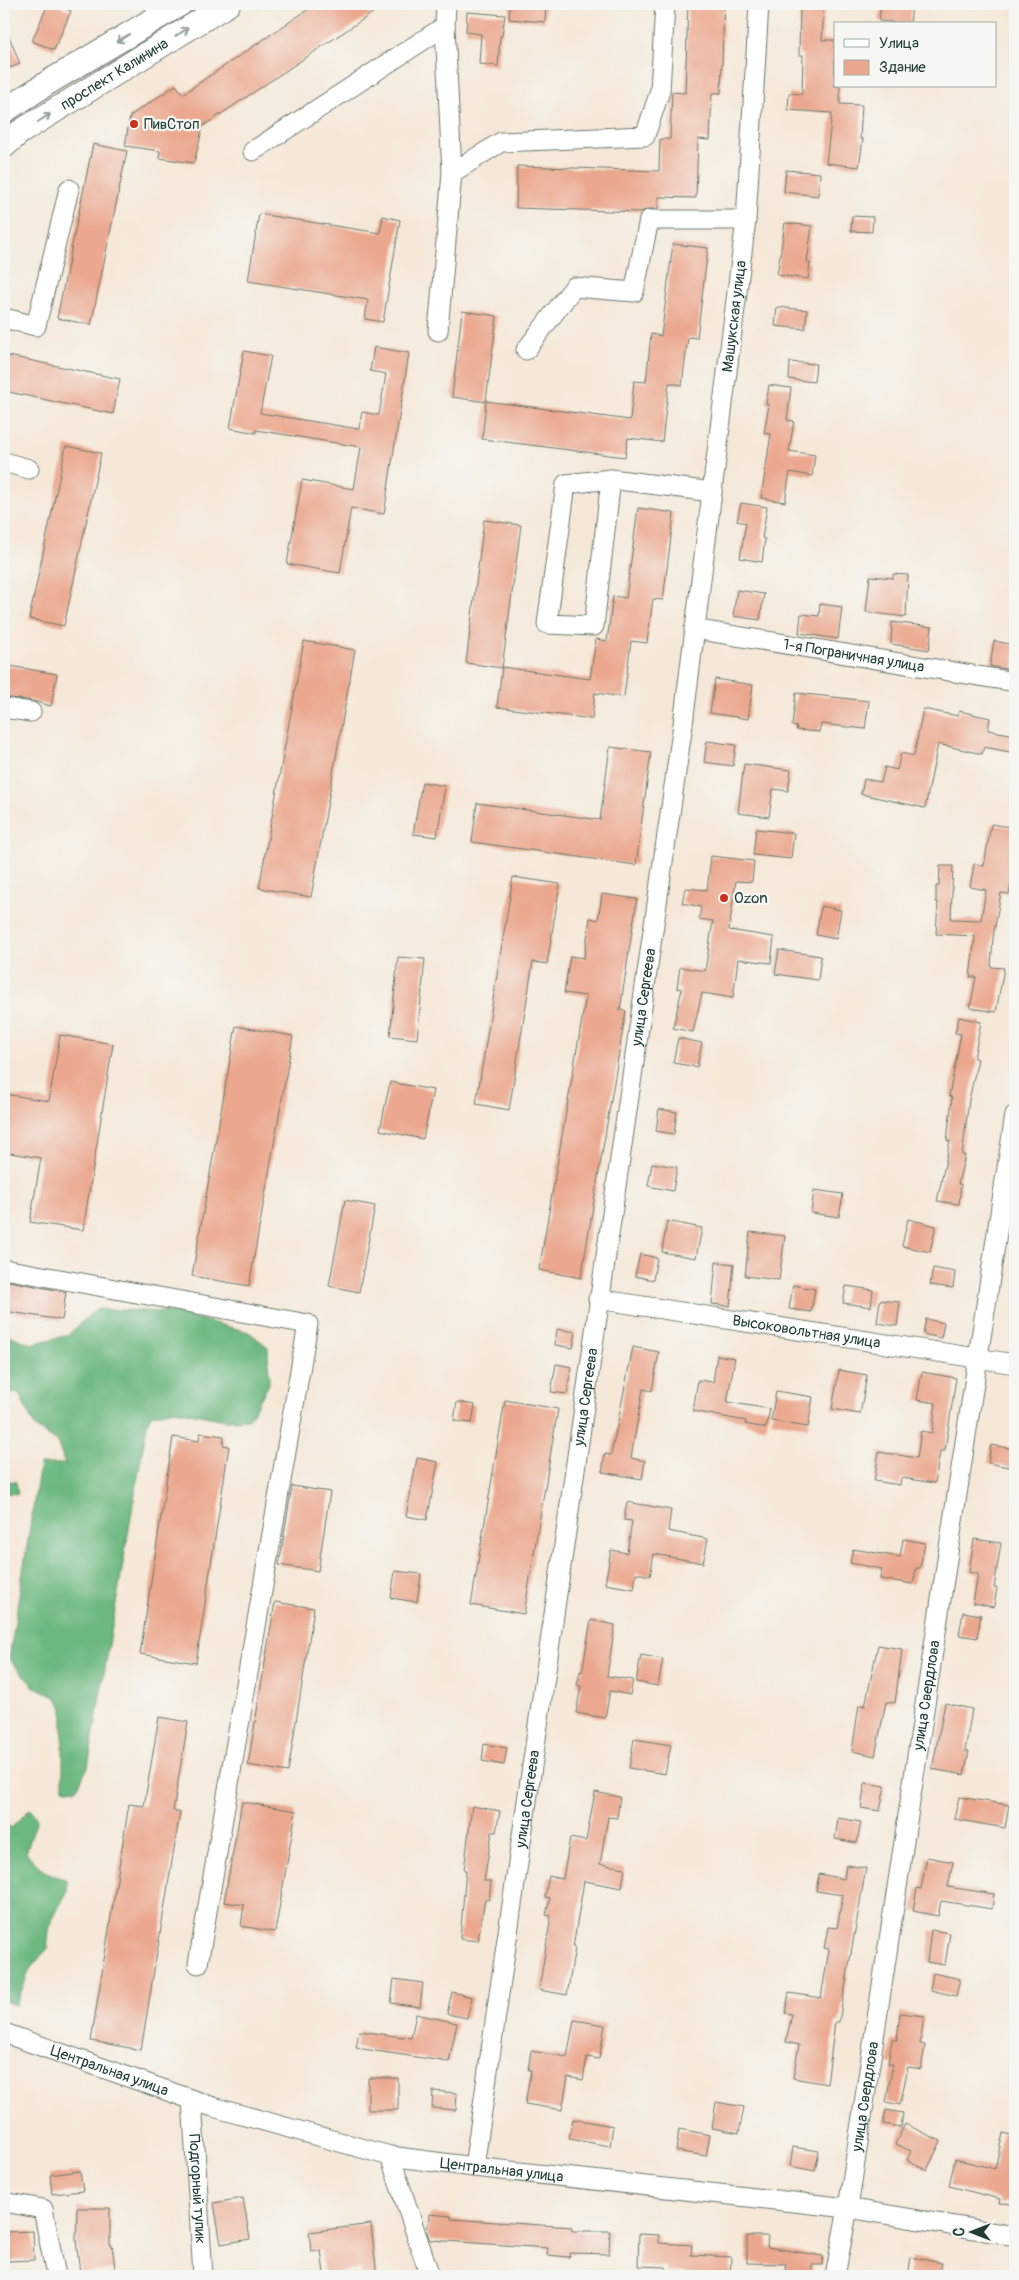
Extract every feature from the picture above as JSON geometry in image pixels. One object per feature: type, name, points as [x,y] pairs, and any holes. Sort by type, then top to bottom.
[{"type":"main road","name":"проспект Калинина","points":[[4,111],[180,4]]},
{"type":"main road","name":"проспект Калинина","points":[[4,146],[20,132],[228,4]]},
{"type":"street","points":[[438,331],[452,172],[445,26],[446,4]]},
{"type":"street","points":[[452,172],[501,142],[644,136],[660,92],[665,4]]},
{"type":"street","name":"Машукская улица","points":[[694,628],[746,220],[758,4]]},
{"type":"street","points":[[253,151],[445,26]]},
{"type":"street","points":[[4,318],[36,326],[69,189]]},
{"type":"street","points":[[526,350],[574,287],[634,292],[649,220],[746,220]]},
{"type":"street","points":[[4,462],[29,469]]},
{"type":"street","points":[[611,479],[594,626],[547,624],[566,484],[611,479],[712,492]]},
{"type":"street","name":"1-я Пограничная улица","points":[[694,628],[1015,682]]},
{"type":"street","name":"улица Сергеева","points":[[474,2167],[598,1299],[683,724],[694,628]]},
{"type":"street","points":[[4,708],[32,712]]},
{"type":"street","name":"улица Свердлова","points":[[835,2276],[848,2208],[1015,1115]]},
{"type":"street","points":[[4,1269],[308,1324],[198,1964]]},
{"type":"street","name":"Высоковольтная улица","points":[[598,1299],[978,1356],[1015,1364]]},
{"type":"street","name":"Центральная улица","points":[[4,2033],[192,2100],[390,2156],[848,2208],[1015,2236]]},
{"type":"street","name":"Подгорный тупик","points":[[192,2100],[203,2276]]},
{"type":"street","points":[[390,2156],[430,2276]]},
{"type":"street","points":[[4,2202],[43,2209],[56,2276]]},
{"type":"green space","points":[[96,1309],[171,1312],[249,1332],[268,1347],[269,1384],[249,1419],[225,1420],[175,1410],[151,1415],[147,1424],[88,1767],[76,1790],[63,1788],[63,1708],[56,1697],[33,1686],[9,1659],[40,1464],[65,1464],[57,1442],[35,1427],[18,1392],[4,1393],[4,1333],[31,1344],[68,1335]]},
{"type":"green space","points":[[4,1480],[16,1482],[18,1494],[4,1493]]},
{"type":"green space","points":[[30,1809],[37,1819],[26,1853],[44,1871],[67,1880],[67,1892],[50,1924],[47,1949],[30,1969],[16,2005],[4,2001],[4,1820],[11,1828]]},
{"type":"building","points":[[48,4],[54,4],[71,11],[54,50],[32,41]]},
{"type":"building","points":[[316,4],[386,4],[203,126],[194,163],[159,158],[160,151],[125,146],[130,116],[176,85],[183,94]]},
{"type":"building","points":[[510,4],[546,4],[545,22],[509,19]]},
{"type":"building","points":[[688,4],[724,4],[721,93],[712,93],[710,140],[698,139],[696,198],[658,197],[658,209],[649,209],[641,212],[516,208],[517,166],[659,171],[660,139],[670,139],[672,92],[685,93]]},
{"type":"building","points":[[881,4],[912,5],[910,22],[879,21]]},
{"type":"building","points":[[800,5],[824,6],[822,40],[834,40],[834,88],[840,88],[840,104],[862,105],[860,139],[863,139],[859,167],[826,163],[832,113],[788,110],[789,93],[802,94],[803,55],[799,55]]},
{"type":"building","points":[[467,12],[505,15],[502,36],[500,36],[498,66],[479,64],[481,34],[466,32]]},
{"type":"building","points":[[4,24],[20,64],[4,70]]},
{"type":"building","points":[[93,144],[127,151],[91,325],[57,318]]},
{"type":"building","points":[[786,170],[820,173],[818,196],[784,192]]},
{"type":"building","points":[[259,214],[380,233],[383,216],[400,220],[383,322],[365,319],[368,300],[248,281]]},
{"type":"building","points":[[852,216],[873,217],[872,232],[851,231]]},
{"type":"building","points":[[785,223],[812,226],[807,262],[810,263],[808,279],[777,275]]},
{"type":"building","points":[[673,244],[708,248],[697,338],[688,337],[682,385],[669,383],[662,442],[628,438],[625,457],[482,439],[486,402],[452,397],[462,311],[497,316],[486,401],[630,420],[634,381],[646,382],[651,334],[661,336]]},
{"type":"building","points":[[777,307],[807,310],[805,329],[775,326]]},
{"type":"building","points":[[374,347],[409,353],[384,514],[351,508],[340,573],[287,564],[302,480],[354,489],[361,447],[256,430],[256,433],[230,428],[244,351],[271,356],[260,413],[359,429],[362,412],[379,415],[386,374],[370,371]]},
{"type":"building","points":[[4,355],[120,379],[113,414],[4,391]]},
{"type":"building","points":[[790,362],[816,364],[814,382],[789,379]]},
{"type":"building","points":[[769,385],[791,388],[787,420],[794,421],[789,451],[815,455],[812,476],[790,472],[785,502],[761,498],[771,434],[764,433],[769,405],[766,404]]},
{"type":"building","points":[[66,446],[101,453],[64,626],[29,619]]},
{"type":"building","points":[[741,503],[767,507],[762,538],[765,539],[762,562],[740,558],[746,523],[737,521]]},
{"type":"building","points":[[638,508],[674,513],[663,600],[653,599],[647,643],[631,641],[624,697],[595,693],[592,719],[497,707],[502,667],[590,679],[596,639],[607,641],[613,596],[626,598]]},
{"type":"building","points":[[484,520],[521,525],[502,668],[466,663]]},
{"type":"building","points":[[893,574],[908,575],[906,617],[866,612],[870,576],[893,578]]},
{"type":"building","points":[[737,590],[764,594],[760,620],[733,616]]},
{"type":"building","points":[[820,604],[842,607],[838,639],[799,633],[801,614],[819,616]]},
{"type":"building","points":[[892,622],[932,627],[929,650],[891,644]]},
{"type":"building","points":[[304,641],[355,650],[311,897],[259,888]]},
{"type":"building","points":[[994,641],[1015,645],[1015,671],[990,666]]},
{"type":"building","points":[[4,665],[57,674],[51,706],[33,701],[4,697]]},
{"type":"building","points":[[715,679],[753,685],[748,719],[710,713]]},
{"type":"building","points":[[796,693],[869,701],[865,729],[821,724],[819,732],[796,730],[797,727],[792,726]]},
{"type":"building","points":[[923,709],[958,716],[959,711],[990,718],[988,730],[1015,735],[1015,753],[984,747],[982,754],[938,744],[925,808],[861,794],[864,779],[881,782],[885,767],[897,770],[901,753],[914,756]]},
{"type":"building","points":[[707,741],[736,745],[733,766],[704,762]]},
{"type":"building","points":[[610,747],[651,752],[636,865],[472,842],[477,803],[600,820]]},
{"type":"building","points":[[744,764],[791,770],[788,791],[773,789],[769,817],[738,813]]},
{"type":"building","points":[[422,782],[445,786],[437,837],[413,834]]},
{"type":"building","points":[[991,824],[1015,828],[1015,861],[1009,894],[1001,893],[993,938],[991,967],[1004,968],[996,1012],[970,1008],[976,977],[970,977],[975,936],[936,934],[938,902],[936,902],[936,886],[939,886],[940,866],[953,866],[951,919],[981,920],[986,890],[970,887],[974,864],[984,866]]},
{"type":"building","points":[[756,829],[794,833],[791,859],[753,855]]},
{"type":"building","points":[[711,856],[754,861],[752,882],[736,881],[729,930],[774,937],[771,963],[738,959],[733,998],[702,993],[693,1032],[673,1028],[682,989],[677,988],[680,967],[705,971],[713,921],[699,919],[701,907],[682,903],[685,888],[707,890]]},
{"type":"building","points":[[513,877],[560,884],[547,964],[533,962],[509,1110],[476,1104]]},
{"type":"building","points":[[602,894],[637,899],[620,1010],[626,1011],[581,1278],[539,1270],[586,996],[564,993],[570,956],[584,958],[590,918],[598,920]]},
{"type":"building","points":[[821,906],[841,910],[836,939],[816,935]]},
{"type":"building","points":[[779,950],[821,956],[818,980],[775,974]]},
{"type":"building","points":[[398,957],[425,959],[417,1039],[390,1036]]},
{"type":"building","points":[[959,1017],[981,1022],[974,1058],[978,1059],[969,1100],[962,1155],[965,1155],[958,1184],[961,1184],[959,1204],[937,1201],[950,1141],[947,1141],[952,1097],[949,1096],[961,1034],[955,1033]]},
{"type":"building","points":[[236,1026],[293,1036],[249,1286],[192,1276]]},
{"type":"building","points":[[60,1035],[113,1044],[83,1230],[30,1222],[41,1158],[4,1152],[4,1094],[49,1101]]},
{"type":"building","points":[[678,1038],[702,1043],[697,1067],[673,1063]]},
{"type":"building","points":[[390,1082],[433,1090],[423,1139],[380,1130]]},
{"type":"building","points":[[659,1109],[677,1112],[674,1134],[656,1131]]},
{"type":"building","points":[[652,1163],[677,1167],[673,1191],[648,1186]]},
{"type":"building","points":[[814,1190],[843,1194],[839,1217],[811,1213]]},
{"type":"building","points":[[345,1200],[375,1206],[359,1292],[329,1286]]},
{"type":"building","points":[[908,1219],[936,1226],[930,1252],[902,1246]]},
{"type":"building","points":[[667,1221],[702,1228],[696,1258],[662,1252]]},
{"type":"building","points":[[750,1232],[785,1236],[779,1280],[745,1276]]},
{"type":"building","points":[[640,1254],[657,1258],[653,1280],[635,1276]]},
{"type":"building","points":[[716,1262],[734,1264],[730,1306],[712,1304]]},
{"type":"building","points":[[933,1268],[955,1272],[953,1288],[930,1285]]},
{"type":"building","points":[[4,1280],[66,1292],[62,1320],[4,1311]]},
{"type":"building","points":[[793,1285],[815,1289],[811,1312],[789,1309]]},
{"type":"building","points":[[846,1286],[873,1290],[871,1307],[843,1303]]},
{"type":"building","points":[[880,1300],[900,1302],[897,1326],[877,1323]]},
{"type":"building","points":[[926,1319],[944,1323],[941,1338],[923,1334]]},
{"type":"building","points":[[557,1329],[576,1332],[573,1348],[555,1345]]},
{"type":"building","points":[[633,1347],[659,1352],[652,1391],[643,1389],[631,1458],[645,1461],[642,1479],[602,1472],[605,1454],[611,1455]]},
{"type":"building","points":[[717,1355],[735,1358],[727,1402],[770,1409],[766,1428],[745,1424],[746,1421],[693,1411],[698,1380],[713,1382]]},
{"type":"building","points":[[556,1364],[572,1367],[567,1394],[551,1392]]},
{"type":"building","points":[[839,1370],[867,1375],[860,1414],[832,1409]]},
{"type":"building","points":[[922,1372],[956,1378],[945,1451],[940,1451],[935,1483],[901,1478],[900,1485],[874,1481],[879,1452],[917,1458],[921,1431],[932,1433],[936,1403],[917,1400]]},
{"type":"building","points":[[776,1391],[813,1397],[808,1427],[771,1421]]},
{"type":"building","points":[[505,1400],[558,1409],[524,1614],[471,1605]]},
{"type":"building","points":[[457,1402],[475,1405],[472,1423],[454,1421]]},
{"type":"building","points":[[200,1433],[224,1436],[223,1445],[229,1446],[196,1663],[140,1654],[173,1437],[199,1441]]},
{"type":"building","points":[[991,1445],[1015,1449],[1013,1468],[988,1463]]},
{"type":"building","points":[[417,1458],[438,1462],[427,1520],[406,1516]]},
{"type":"building","points":[[292,1486],[330,1492],[318,1571],[279,1565]]},
{"type":"building","points":[[627,1502],[671,1510],[668,1531],[708,1539],[703,1563],[654,1554],[650,1576],[636,1573],[634,1589],[605,1584],[611,1550],[627,1553],[632,1521],[624,1520]]},
{"type":"building","points":[[903,1539],[925,1543],[920,1568],[916,1568],[913,1584],[880,1579],[882,1569],[850,1563],[853,1549],[900,1557]]},
{"type":"building","points":[[974,1539],[1001,1543],[994,1588],[997,1588],[994,1607],[973,1603],[978,1574],[969,1572]]},
{"type":"building","points":[[395,1571],[421,1574],[417,1602],[391,1598]]},
{"type":"building","points":[[275,1602],[314,1608],[288,1772],[248,1765]]},
{"type":"building","points":[[963,1612],[981,1615],[977,1638],[959,1635]]},
{"type":"building","points":[[591,1620],[615,1625],[607,1676],[633,1680],[630,1695],[610,1691],[605,1718],[576,1713],[581,1686],[577,1685],[580,1671],[582,1672]]},
{"type":"building","points":[[878,1645],[902,1649],[895,1703],[886,1702],[875,1756],[852,1751],[859,1705],[865,1706]]},
{"type":"building","points":[[641,1655],[663,1659],[658,1686],[636,1682]]},
{"type":"building","points":[[945,1703],[972,1709],[965,1751],[969,1751],[964,1775],[932,1769]]},
{"type":"building","points":[[159,1717],[188,1722],[173,1811],[180,1812],[141,2050],[91,2041],[129,1804],[144,1806]]},
{"type":"building","points":[[634,1739],[671,1745],[665,1774],[629,1768]]},
{"type":"building","points":[[484,1744],[507,1748],[504,1765],[482,1761]]},
{"type":"building","points":[[865,1783],[885,1786],[880,1811],[861,1808]]},
{"type":"building","points":[[595,1792],[620,1797],[617,1818],[608,1817],[600,1864],[625,1868],[622,1888],[584,1881],[567,1995],[539,1990],[551,1916],[546,1915],[550,1898],[545,1897],[549,1876],[563,1879],[570,1838],[586,1841]]},
{"type":"building","points":[[959,1797],[1009,1805],[1005,1828],[954,1819]]},
{"type":"building","points":[[242,1802],[296,1811],[275,1932],[241,1926],[244,1905],[224,1902]]},
{"type":"building","points":[[472,1806],[500,1811],[496,1832],[492,1832],[484,1881],[491,1881],[489,1900],[485,1899],[478,1941],[460,1939],[466,1870],[464,1870]]},
{"type":"building","points":[[838,1818],[861,1822],[857,1843],[835,1839]]},
{"type":"building","points":[[927,1857],[953,1862],[948,1887],[994,1894],[992,1909],[941,1901],[938,1916],[913,1911],[917,1888],[921,1889]]},
{"type":"building","points":[[846,1865],[866,1868],[839,2022],[835,2022],[827,2084],[793,2078],[799,2045],[786,2042],[792,2014],[785,2013],[789,1993],[821,1998],[829,1949],[824,1948],[828,1927],[837,1928],[843,1895],[816,1891],[819,1874],[844,1879]]},
{"type":"building","points":[[931,1930],[950,1933],[945,1965],[927,1962]]},
{"type":"building","points":[[933,1973],[960,1979],[956,1996],[930,1990]]},
{"type":"building","points":[[394,1979],[423,1983],[420,2007],[391,2003]]},
{"type":"building","points":[[452,1992],[472,1997],[467,2018],[447,2014]]},
{"type":"building","points":[[900,2013],[924,2016],[920,2044],[925,2045],[921,2069],[908,2067],[900,2105],[886,2102],[893,2064],[888,2064],[892,2040],[897,2040]]},
{"type":"building","points":[[416,2014],[457,2023],[449,2062],[356,2048],[359,2031],[411,2038]]},
{"type":"building","points":[[574,2020],[605,2025],[599,2059],[587,2057],[583,2080],[568,2077],[562,2110],[525,2104],[531,2070],[528,2070],[531,2051],[567,2057]]},
{"type":"building","points":[[368,2078],[398,2078],[398,2110],[368,2110]]},
{"type":"building","points":[[433,2091],[457,2093],[456,2110],[432,2108]]},
{"type":"building","points":[[716,2102],[744,2107],[739,2133],[712,2128]]},
{"type":"building","points":[[886,2110],[903,2113],[901,2127],[883,2124]]},
{"type":"building","points":[[573,2119],[613,2126],[610,2146],[569,2139]]},
{"type":"building","points":[[905,2124],[941,2141],[927,2170],[907,2160],[911,2151],[895,2144]]},
{"type":"building","points":[[679,2129],[710,2135],[706,2156],[676,2151]]},
{"type":"building","points":[[1003,2133],[1015,2136],[1015,2204],[999,2203],[1000,2199],[949,2186],[955,2159],[995,2169]]},
{"type":"building","points":[[793,2147],[819,2151],[815,2171],[790,2166]]},
{"type":"building","points":[[80,2171],[83,2191],[52,2194],[50,2175]]},
{"type":"building","points":[[243,2198],[250,2239],[221,2244],[214,2203]]},
{"type":"building","points":[[77,2208],[110,2208],[110,2245],[112,2245],[115,2269],[80,2273],[76,2240]]},
{"type":"building","points":[[429,2214],[451,2216],[451,2219],[572,2227],[572,2231],[610,2231],[609,2254],[570,2253],[569,2257],[547,2255],[548,2248],[430,2240],[427,2233]]},
{"type":"building","points":[[371,2224],[377,2276],[361,2276],[359,2269],[324,2274],[321,2250],[311,2252],[309,2232]]},
{"type":"building","points":[[33,2231],[34,2260],[8,2261],[7,2232]]},
{"type":"building","points":[[639,2234],[659,2235],[659,2243],[692,2245],[691,2255],[731,2257],[730,2276],[704,2276],[704,2274],[666,2272],[666,2267],[638,2266]]},
{"type":"building","points":[[747,2236],[768,2236],[767,2247],[823,2256],[822,2265],[812,2265],[811,2276],[784,2276],[786,2264],[747,2263]]},
{"type":"building","points":[[911,2257],[942,2263],[939,2276],[908,2276]]},
{"type":"place","name":"ПивСтоп","points":[[134,124]]},
{"type":"place","name":"Ozon","points":[[724,898]]}]
